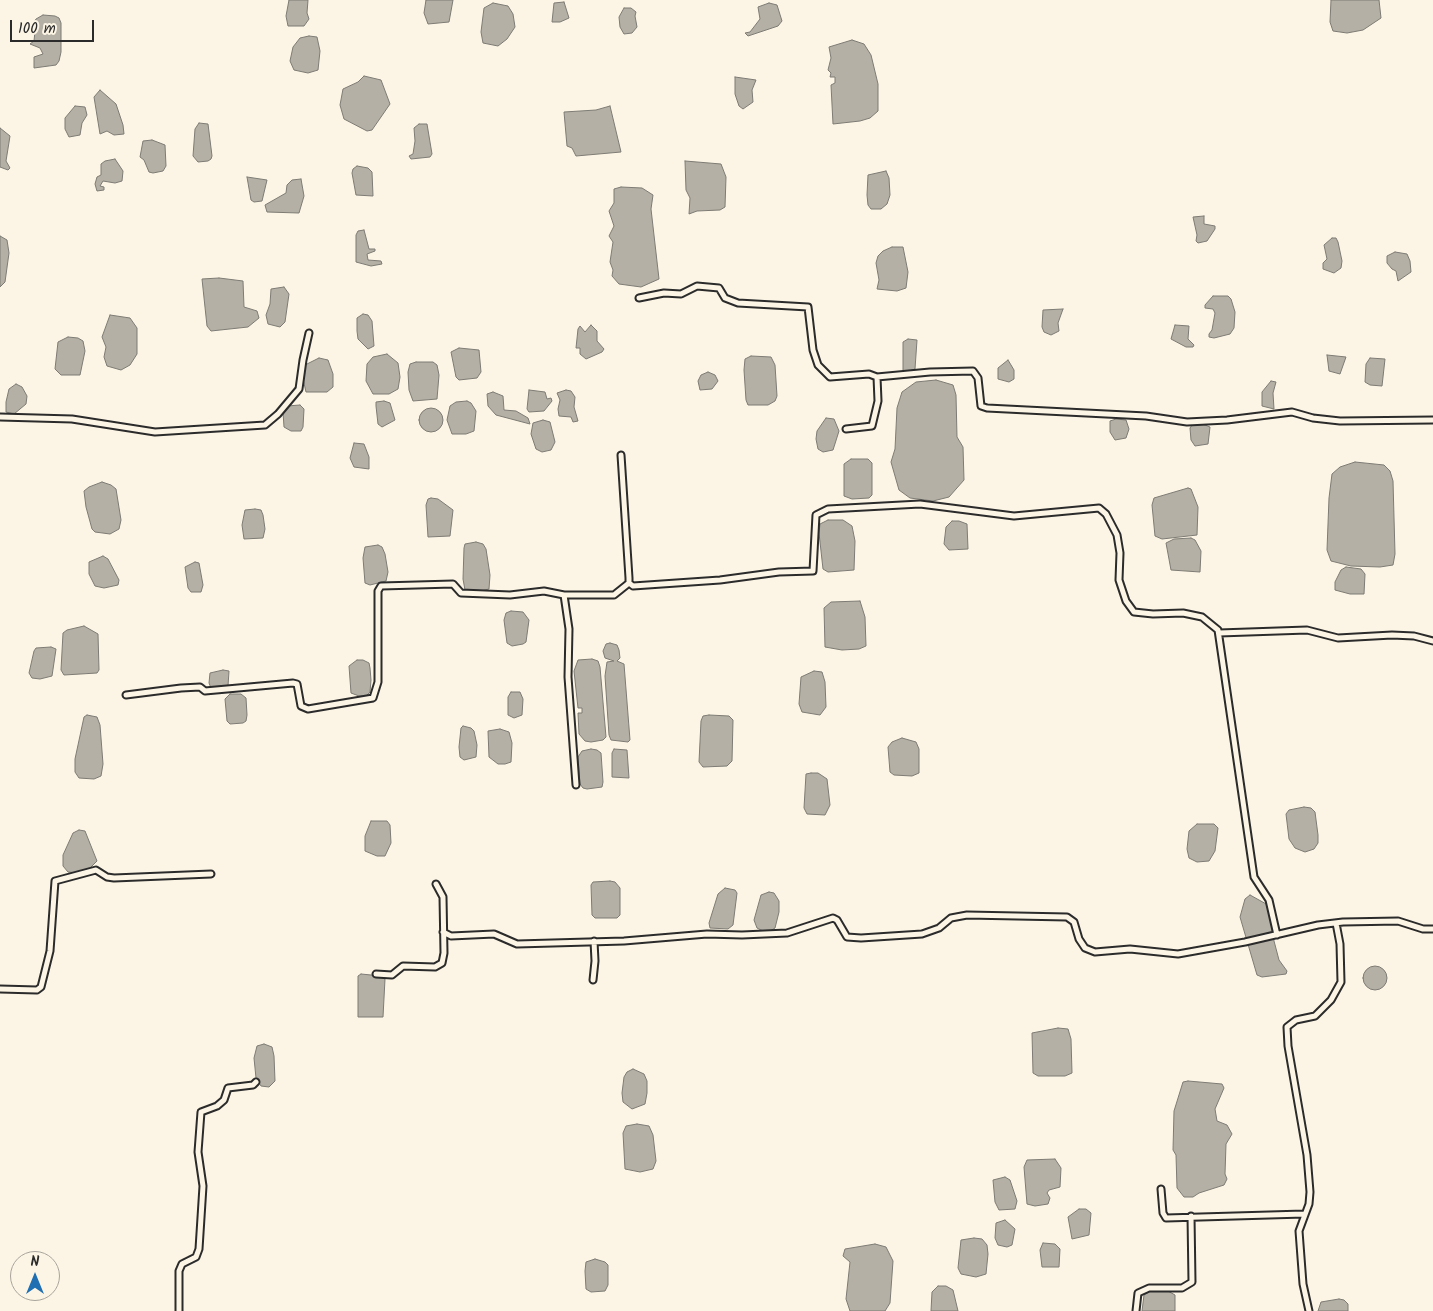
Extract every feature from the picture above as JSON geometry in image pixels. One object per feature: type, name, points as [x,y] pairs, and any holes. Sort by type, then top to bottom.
[{"type":"street","points":[[639,298],[664,293],[681,294],[697,286],[719,288],[724,298],[738,303],[808,307],[813,350],[818,365],[830,376],[869,374],[877,377],[930,372],[973,371],[978,378],[981,406],[987,408],[1146,416],[1187,422],[1227,420],[1292,412],[1313,418],[1340,421],[1433,420]]},
{"type":"street","points":[[0,417],[72,419],[117,428],[155,432],[265,425],[278,414],[300,389],[303,360],[309,333]]},
{"type":"street","points":[[846,429],[872,426],[878,401],[877,377]]},
{"type":"street","points":[[621,455],[629,583]]},
{"type":"street","points":[[629,583],[633,586],[655,585],[779,572],[814,571],[816,515],[828,509],[920,504],[1014,516],[1099,508],[1106,514],[1117,535],[1120,553],[1119,580],[1126,601],[1134,612],[1154,614],[1183,613],[1202,617],[1218,630],[1254,877],[1269,900],[1277,935]]},
{"type":"street","points":[[126,695],[180,688],[200,687],[205,691],[293,683],[297,684],[301,706],[308,708],[373,698],[378,682],[378,591],[381,586],[453,584],[460,594],[510,595],[544,591],[564,595],[614,595],[629,583]]},
{"type":"street","points":[[564,595],[569,629],[568,677],[576,785]]},
{"type":"street","points":[[1218,633],[1307,630],[1338,638],[1392,635],[1414,636],[1433,641]]},
{"type":"street","points":[[0,989],[37,990],[41,987],[50,951],[55,881],[96,870],[107,877],[114,878],[211,874]]},
{"type":"street","points":[[376,974],[392,975],[403,966],[439,965],[442,963],[444,953],[443,897],[436,884]]},
{"type":"street","points":[[443,932],[451,936],[494,934],[517,944],[655,940],[707,934],[742,935],[786,932],[833,918],[837,920],[850,938],[895,937],[922,934],[938,928],[957,917],[992,915],[1067,917],[1074,922],[1085,948],[1100,952],[1130,949],[1178,954],[1245,942],[1318,925],[1336,923],[1398,920],[1423,929],[1433,929]]},
{"type":"street","points":[[1309,1311],[1300,1253],[1299,1232],[1309,1204],[1310,1192],[1307,1156],[1288,1046],[1288,1027],[1296,1020],[1315,1016],[1331,1000],[1341,982],[1340,944],[1336,923]]},
{"type":"street","points":[[593,980],[595,961],[594,941]]},
{"type":"street","points":[[179,1311],[179,1271],[182,1264],[196,1257],[199,1248],[203,1186],[198,1152],[202,1112],[217,1106],[224,1100],[228,1088],[256,1082]]},
{"type":"street","points":[[1161,1189],[1163,1213],[1166,1218],[1304,1214]]},
{"type":"street","points":[[1136,1311],[1138,1292],[1149,1288],[1182,1288],[1192,1282],[1191,1216]]},
{"type":"shaded area","points":[[289,0],[308,0],[307,13],[309,19],[304,26],[288,26],[286,16]]},
{"type":"shaded area","points":[[426,0],[453,0],[449,22],[428,24],[424,13]]},
{"type":"shaded area","points":[[1331,0],[1379,0],[1381,18],[1363,30],[1347,33],[1333,31],[1330,22]]},
{"type":"shaded area","points":[[564,2],[569,18],[560,22],[552,22],[554,3]]},
{"type":"shaded area","points":[[493,3],[508,6],[513,14],[515,27],[507,39],[498,46],[483,43],[481,32],[484,8]]},
{"type":"shaded area","points":[[769,3],[777,5],[782,21],[778,26],[748,36],[745,33],[750,32],[760,19],[758,7]]},
{"type":"shaded area","points":[[624,8],[631,8],[636,12],[637,27],[632,33],[624,34],[620,27],[619,17]]},
{"type":"shaded area","points":[[43,15],[59,18],[61,23],[61,52],[56,65],[34,68],[34,57],[43,54],[40,48],[30,44],[34,41],[35,31],[33,24],[36,19]]},
{"type":"shaded area","points":[[317,37],[320,51],[318,70],[308,73],[294,70],[290,61],[293,47],[300,38]]},
{"type":"shaded area","points":[[852,40],[864,44],[871,55],[878,84],[878,111],[870,118],[860,121],[833,124],[831,85],[835,83],[835,77],[830,77],[831,73],[828,70],[831,58],[829,47]]},
{"type":"shaded area","points":[[364,76],[381,80],[390,104],[372,130],[367,131],[344,119],[340,105],[343,89],[358,82]]},
{"type":"shaded area","points":[[735,77],[756,80],[752,90],[753,102],[743,109],[739,106],[735,94]]},
{"type":"shaded area","points":[[100,90],[116,104],[124,134],[114,135],[107,131],[100,134],[94,97]]},
{"type":"shaded area","points":[[75,106],[85,107],[87,115],[82,123],[80,135],[69,137],[65,129],[65,118]]},
{"type":"shaded area","points":[[610,106],[621,152],[576,156],[572,148],[567,146],[564,112],[596,110]]},
{"type":"shaded area","points":[[199,123],[208,124],[212,156],[208,161],[198,162],[193,156],[195,129]]},
{"type":"shaded area","points":[[419,124],[427,124],[432,154],[430,157],[411,159],[409,156],[413,154],[414,128]]},
{"type":"shaded area","points":[[0,128],[10,136],[6,161],[10,168],[8,170],[0,167]]},
{"type":"shaded area","points":[[152,140],[165,145],[166,166],[163,171],[153,173],[149,172],[144,160],[140,157],[143,141]]},
{"type":"shaded area","points":[[115,159],[123,171],[122,181],[115,183],[103,181],[100,186],[104,187],[104,190],[97,191],[95,184],[97,177],[101,175],[101,164]]},
{"type":"shaded area","points":[[685,161],[721,164],[726,177],[725,207],[720,210],[697,211],[689,214],[690,198],[686,190]]},
{"type":"shaded area","points":[[357,166],[368,168],[372,172],[373,196],[356,195],[352,173],[353,169]]},
{"type":"shaded area","points":[[886,171],[889,178],[890,195],[887,204],[881,209],[871,209],[868,205],[867,195],[868,175]]},
{"type":"shaded area","points":[[247,177],[267,180],[262,201],[254,202],[251,200]]},
{"type":"shaded area","points":[[301,179],[304,196],[299,213],[267,212],[265,205],[286,193],[287,185],[292,180]]},
{"type":"shaded area","points":[[621,187],[642,188],[653,195],[651,209],[659,279],[641,287],[619,284],[612,276],[613,270],[610,262],[613,242],[609,236],[614,226],[609,211],[614,203],[614,189]]},
{"type":"shaded area","points":[[1204,216],[1204,224],[1215,226],[1215,229],[1207,241],[1198,243],[1196,241],[1197,235],[1193,217]]},
{"type":"shaded area","points":[[364,230],[369,249],[375,249],[375,251],[367,254],[368,260],[381,261],[382,264],[371,266],[356,262],[356,235],[358,231]]},
{"type":"shaded area","points":[[0,236],[7,240],[9,253],[5,282],[0,287]]},
{"type":"shaded area","points":[[1332,238],[1336,238],[1338,242],[1342,261],[1341,268],[1334,273],[1323,269],[1323,263],[1327,259],[1324,245]]},
{"type":"shaded area","points":[[892,247],[903,247],[908,272],[906,288],[897,291],[877,289],[879,280],[876,263],[878,256],[883,251]]},
{"type":"shaded area","points":[[1395,252],[1407,254],[1410,261],[1411,272],[1398,281],[1396,271],[1387,263],[1387,256]]},
{"type":"shaded area","points":[[219,278],[243,281],[244,307],[257,311],[259,318],[248,327],[211,331],[207,326],[202,279]]},
{"type":"shaded area","points":[[284,287],[289,294],[285,322],[280,327],[268,324],[266,315],[270,304],[271,289]]},
{"type":"shaded area","points":[[1213,296],[1228,296],[1231,299],[1235,312],[1234,328],[1230,334],[1214,338],[1209,337],[1209,334],[1212,330],[1215,313],[1213,309],[1205,308],[1205,305]]},
{"type":"shaded area","points":[[1063,309],[1058,323],[1059,331],[1051,335],[1044,332],[1042,327],[1043,310]]},
{"type":"shaded area","points":[[363,314],[368,315],[372,321],[374,346],[368,349],[358,339],[357,318]]},
{"type":"shaded area","points":[[110,315],[130,318],[137,328],[137,354],[130,365],[121,370],[107,366],[104,357],[106,347],[102,337]]},
{"type":"shaded area","points":[[591,325],[597,331],[597,341],[604,349],[602,352],[586,359],[580,354],[580,348],[576,348],[578,329],[580,326],[585,332]]},
{"type":"shaded area","points":[[1175,325],[1189,326],[1188,339],[1194,345],[1193,347],[1186,347],[1171,339]]},
{"type":"shaded area","points":[[68,337],[78,338],[83,341],[85,351],[80,375],[61,375],[55,369],[58,342]]},
{"type":"shaded area","points":[[908,339],[917,340],[915,369],[903,373],[903,342]]},
{"type":"shaded area","points":[[459,348],[479,350],[481,372],[477,378],[459,380],[456,377],[451,352]]},
{"type":"shaded area","points":[[387,354],[398,363],[400,377],[398,389],[389,394],[373,394],[366,381],[367,364],[373,357]]},
{"type":"shaded area","points":[[1327,355],[1346,357],[1340,374],[1329,371]]},
{"type":"shaded area","points":[[751,356],[771,357],[775,365],[777,396],[775,401],[768,405],[748,405],[746,400],[745,359]]},
{"type":"shaded area","points":[[319,358],[328,360],[333,374],[333,387],[327,392],[306,392],[303,379],[305,365]]},
{"type":"shaded area","points":[[1370,358],[1385,359],[1382,386],[1370,385],[1365,382],[1366,364]]},
{"type":"shaded area","points":[[1008,360],[1014,370],[1014,379],[1009,382],[998,379],[998,368]]},
{"type":"shaded area","points":[[433,362],[437,365],[439,375],[437,399],[413,401],[409,390],[408,372],[410,364]]},
{"type":"shaded area","points":[[708,372],[715,375],[718,381],[712,389],[700,390],[698,381],[701,375]]},
{"type":"shaded area","points":[[936,380],[953,385],[956,395],[957,437],[963,447],[964,480],[949,497],[933,501],[910,498],[899,490],[891,462],[895,449],[897,408],[902,392],[916,382]]},
{"type":"shaded area","points":[[1271,381],[1276,382],[1273,393],[1274,409],[1262,406],[1262,392]]},
{"type":"shaded area","points":[[16,384],[22,387],[27,396],[26,404],[14,414],[6,412],[6,402],[9,389]]},
{"type":"shaded area","points":[[529,390],[545,392],[547,399],[551,398],[552,401],[544,411],[529,412],[527,409]]},
{"type":"shaded area","points":[[566,390],[571,391],[575,397],[574,407],[578,421],[573,422],[571,417],[559,416],[560,400],[557,393]]},
{"type":"shaded area","points":[[493,392],[503,396],[504,410],[516,411],[528,418],[530,424],[496,415],[488,406],[487,394]]},
{"type":"shaded area","points":[[384,401],[390,403],[395,420],[382,427],[378,424],[376,402]]},
{"type":"shaded area","points":[[467,401],[471,403],[476,411],[474,431],[466,434],[452,434],[447,420],[450,406],[456,402]]},
{"type":"shaded area","points":[[300,405],[304,409],[303,427],[301,431],[291,431],[284,427],[283,412],[287,406]]},
{"type":"shaded area","points":[[431,408],[436,409],[442,415],[442,425],[436,431],[431,432],[426,431],[420,425],[419,420],[420,415],[426,409]]},
{"type":"shaded area","points":[[826,418],[834,419],[839,431],[833,450],[823,452],[818,449],[816,439],[817,431]]},
{"type":"shaded area","points":[[1116,419],[1126,420],[1129,429],[1126,438],[1115,440],[1110,432],[1110,421]]},
{"type":"shaded area","points":[[543,420],[550,422],[555,442],[551,450],[542,452],[536,449],[531,434],[533,423]]},
{"type":"shaded area","points":[[1200,423],[1210,427],[1208,444],[1195,446],[1191,440],[1190,428],[1192,425]]},
{"type":"shaded area","points":[[354,443],[364,444],[369,457],[369,469],[354,467],[350,458]]},
{"type":"shaded area","points":[[851,459],[868,459],[872,463],[872,495],[869,498],[852,499],[844,496],[844,464]]},
{"type":"shaded area","points":[[1355,462],[1384,465],[1390,471],[1393,481],[1395,554],[1393,565],[1380,567],[1351,566],[1331,561],[1327,550],[1332,474],[1340,467]]},
{"type":"shaded area","points":[[102,482],[116,489],[121,520],[119,529],[110,534],[95,532],[92,529],[86,507],[84,491]]},
{"type":"shaded area","points":[[1188,488],[1191,489],[1198,507],[1197,535],[1162,539],[1155,536],[1152,505],[1154,498]]},
{"type":"shaded area","points":[[428,499],[438,499],[453,510],[450,536],[428,537],[426,505]]},
{"type":"shaded area","points":[[245,510],[261,510],[263,515],[265,529],[263,538],[244,539],[242,525]]},
{"type":"shaded area","points":[[828,520],[843,520],[852,526],[855,541],[854,570],[828,572],[823,569],[819,533],[820,524]]},
{"type":"shaded area","points":[[952,521],[967,524],[968,549],[949,550],[944,544],[946,527]]},
{"type":"shaded area","points":[[1191,538],[1195,540],[1201,551],[1200,572],[1171,570],[1166,543],[1174,539]]},
{"type":"shaded area","points":[[476,542],[483,544],[486,549],[490,575],[489,589],[481,591],[465,590],[463,579],[465,544]]},
{"type":"shaded area","points":[[378,545],[382,547],[385,554],[388,572],[386,581],[370,585],[365,583],[363,558],[365,547]]},
{"type":"shaded area","points":[[103,556],[108,559],[119,580],[118,585],[104,588],[95,586],[89,574],[89,562]]},
{"type":"shaded area","points":[[195,562],[199,563],[203,585],[201,592],[191,592],[188,588],[185,567]]},
{"type":"shaded area","points":[[1346,567],[1361,569],[1365,574],[1364,594],[1350,594],[1335,590],[1335,582],[1341,570]]},
{"type":"shaded area","points":[[860,601],[865,617],[866,646],[859,649],[842,650],[825,647],[824,608],[831,602]]},
{"type":"shaded area","points":[[511,611],[523,612],[529,620],[526,642],[523,644],[512,646],[507,643],[504,620],[506,613]]},
{"type":"shaded area","points":[[84,626],[98,634],[99,670],[97,673],[64,675],[61,670],[63,633],[67,630]]},
{"type":"shaded area","points":[[606,644],[617,645],[620,658],[617,661],[624,664],[630,740],[628,742],[611,740],[609,735],[605,676],[607,662],[614,661],[605,658],[603,651]]},
{"type":"shaded area","points":[[51,647],[56,649],[52,676],[40,679],[32,678],[29,673],[34,651],[36,648]]},
{"type":"shaded area","points":[[592,659],[598,661],[600,667],[606,737],[603,740],[591,742],[585,741],[579,734],[578,713],[582,713],[582,708],[578,708],[574,671],[578,660]]},
{"type":"shaded area","points":[[357,660],[369,663],[370,692],[366,696],[351,693],[349,666]]},
{"type":"shaded area","points":[[223,670],[229,671],[228,686],[211,688],[209,683],[210,673]]},
{"type":"shaded area","points":[[814,671],[822,672],[825,682],[826,707],[820,715],[802,712],[799,704],[801,677]]},
{"type":"shaded area","points":[[511,692],[520,692],[523,699],[522,715],[514,718],[508,715],[508,697]]},
{"type":"shaded area","points":[[230,694],[241,694],[246,698],[247,715],[246,721],[243,723],[230,724],[227,721],[225,699]]},
{"type":"shaded area","points":[[87,715],[97,717],[100,725],[103,764],[101,776],[94,779],[79,778],[75,772],[75,759],[84,717]]},
{"type":"shaded area","points":[[703,716],[729,716],[733,720],[732,761],[727,766],[703,767],[699,762],[701,721]]},
{"type":"shaded area","points":[[463,726],[474,731],[477,745],[476,757],[464,760],[460,757],[459,747],[461,728]]},
{"type":"shaded area","points":[[500,729],[509,732],[512,743],[511,762],[505,764],[498,764],[489,757],[488,731]]},
{"type":"shaded area","points":[[902,738],[916,742],[919,749],[919,773],[912,776],[894,775],[890,772],[888,747],[892,742]]},
{"type":"shaded area","points":[[591,749],[601,753],[603,782],[602,787],[587,789],[583,788],[580,784],[578,757],[582,751]]},
{"type":"shaded area","points":[[614,749],[627,750],[629,778],[612,777],[612,753]]},
{"type":"shaded area","points":[[818,773],[827,779],[830,805],[825,815],[807,814],[804,808],[806,774]]},
{"type":"shaded area","points":[[1304,807],[1311,808],[1315,812],[1318,835],[1318,843],[1314,849],[1305,852],[1295,848],[1289,839],[1286,814],[1289,810]]},
{"type":"shaded area","points":[[371,821],[387,821],[390,825],[391,843],[385,856],[377,856],[365,851],[365,836]]},
{"type":"shaded area","points":[[1197,824],[1214,824],[1218,828],[1215,851],[1209,861],[1197,862],[1189,858],[1187,849],[1189,831]]},
{"type":"shaded area","points":[[79,830],[85,831],[97,861],[88,870],[78,873],[68,872],[63,866],[63,855],[73,833]]},
{"type":"shaded area","points":[[593,882],[615,882],[620,888],[620,915],[617,918],[595,918],[592,915],[591,885]]},
{"type":"shaded area","points":[[725,888],[735,890],[737,893],[733,925],[728,929],[710,928],[709,923],[718,894]]},
{"type":"shaded area","points":[[769,892],[774,893],[779,901],[779,912],[775,928],[770,931],[763,931],[757,928],[754,920],[761,895]]},
{"type":"shaded area","points":[[1250,895],[1268,905],[1274,941],[1279,960],[1287,971],[1286,974],[1262,977],[1257,975],[1240,917],[1245,899]]},
{"type":"shaded area","points":[[1375,966],[1380,967],[1386,973],[1386,983],[1380,989],[1375,990],[1370,989],[1364,983],[1363,978],[1364,973],[1370,967]]},
{"type":"shaded area","points":[[361,974],[381,976],[385,979],[383,1017],[358,1017],[358,976]]},
{"type":"shaded area","points":[[1058,1028],[1068,1029],[1071,1039],[1072,1073],[1065,1076],[1038,1076],[1033,1073],[1032,1033]]},
{"type":"shaded area","points":[[264,1044],[272,1047],[274,1056],[275,1081],[269,1087],[261,1086],[256,1078],[254,1058],[257,1046]]},
{"type":"shaded area","points":[[633,1069],[644,1074],[647,1081],[647,1093],[645,1104],[632,1109],[623,1102],[622,1093],[624,1077],[627,1072]]},
{"type":"shaded area","points":[[1183,1082],[1222,1084],[1224,1088],[1215,1109],[1217,1121],[1227,1125],[1232,1134],[1226,1144],[1225,1174],[1227,1179],[1224,1185],[1199,1193],[1193,1197],[1184,1197],[1177,1188],[1176,1155],[1173,1150],[1174,1111]]},
{"type":"shaded area","points":[[637,1124],[649,1126],[653,1135],[656,1161],[653,1169],[640,1172],[625,1169],[623,1133],[626,1126]]},
{"type":"shaded area","points":[[1055,1159],[1061,1168],[1060,1187],[1049,1190],[1047,1193],[1050,1198],[1048,1204],[1035,1206],[1027,1204],[1024,1167],[1027,1160]]},
{"type":"shaded area","points":[[1005,1177],[1010,1180],[1017,1201],[1015,1209],[999,1210],[995,1202],[993,1180]]},
{"type":"shaded area","points":[[1079,1209],[1086,1209],[1091,1213],[1089,1235],[1072,1239],[1068,1217]]},
{"type":"shaded area","points":[[1005,1220],[1015,1229],[1012,1245],[1007,1247],[998,1245],[995,1238],[996,1223]]},
{"type":"shaded area","points":[[982,1239],[987,1245],[988,1254],[986,1274],[976,1277],[961,1274],[958,1268],[961,1240]]},
{"type":"shaded area","points":[[1043,1243],[1055,1244],[1060,1249],[1059,1267],[1042,1267],[1040,1250]]},
{"type":"shaded area","points":[[875,1244],[886,1247],[893,1261],[890,1303],[885,1311],[850,1311],[846,1299],[850,1262],[843,1256],[845,1249]]},
{"type":"shaded area","points":[[595,1259],[608,1265],[608,1285],[605,1291],[591,1292],[586,1289],[586,1262]]},
{"type":"shaded area","points":[[938,1286],[946,1286],[953,1290],[958,1311],[931,1311],[932,1292]]},
{"type":"shaded area","points":[[1153,1290],[1168,1291],[1175,1295],[1175,1311],[1142,1311],[1144,1295]]},
{"type":"shaded area","points":[[1344,1300],[1348,1304],[1348,1311],[1318,1311],[1321,1302]]}]
